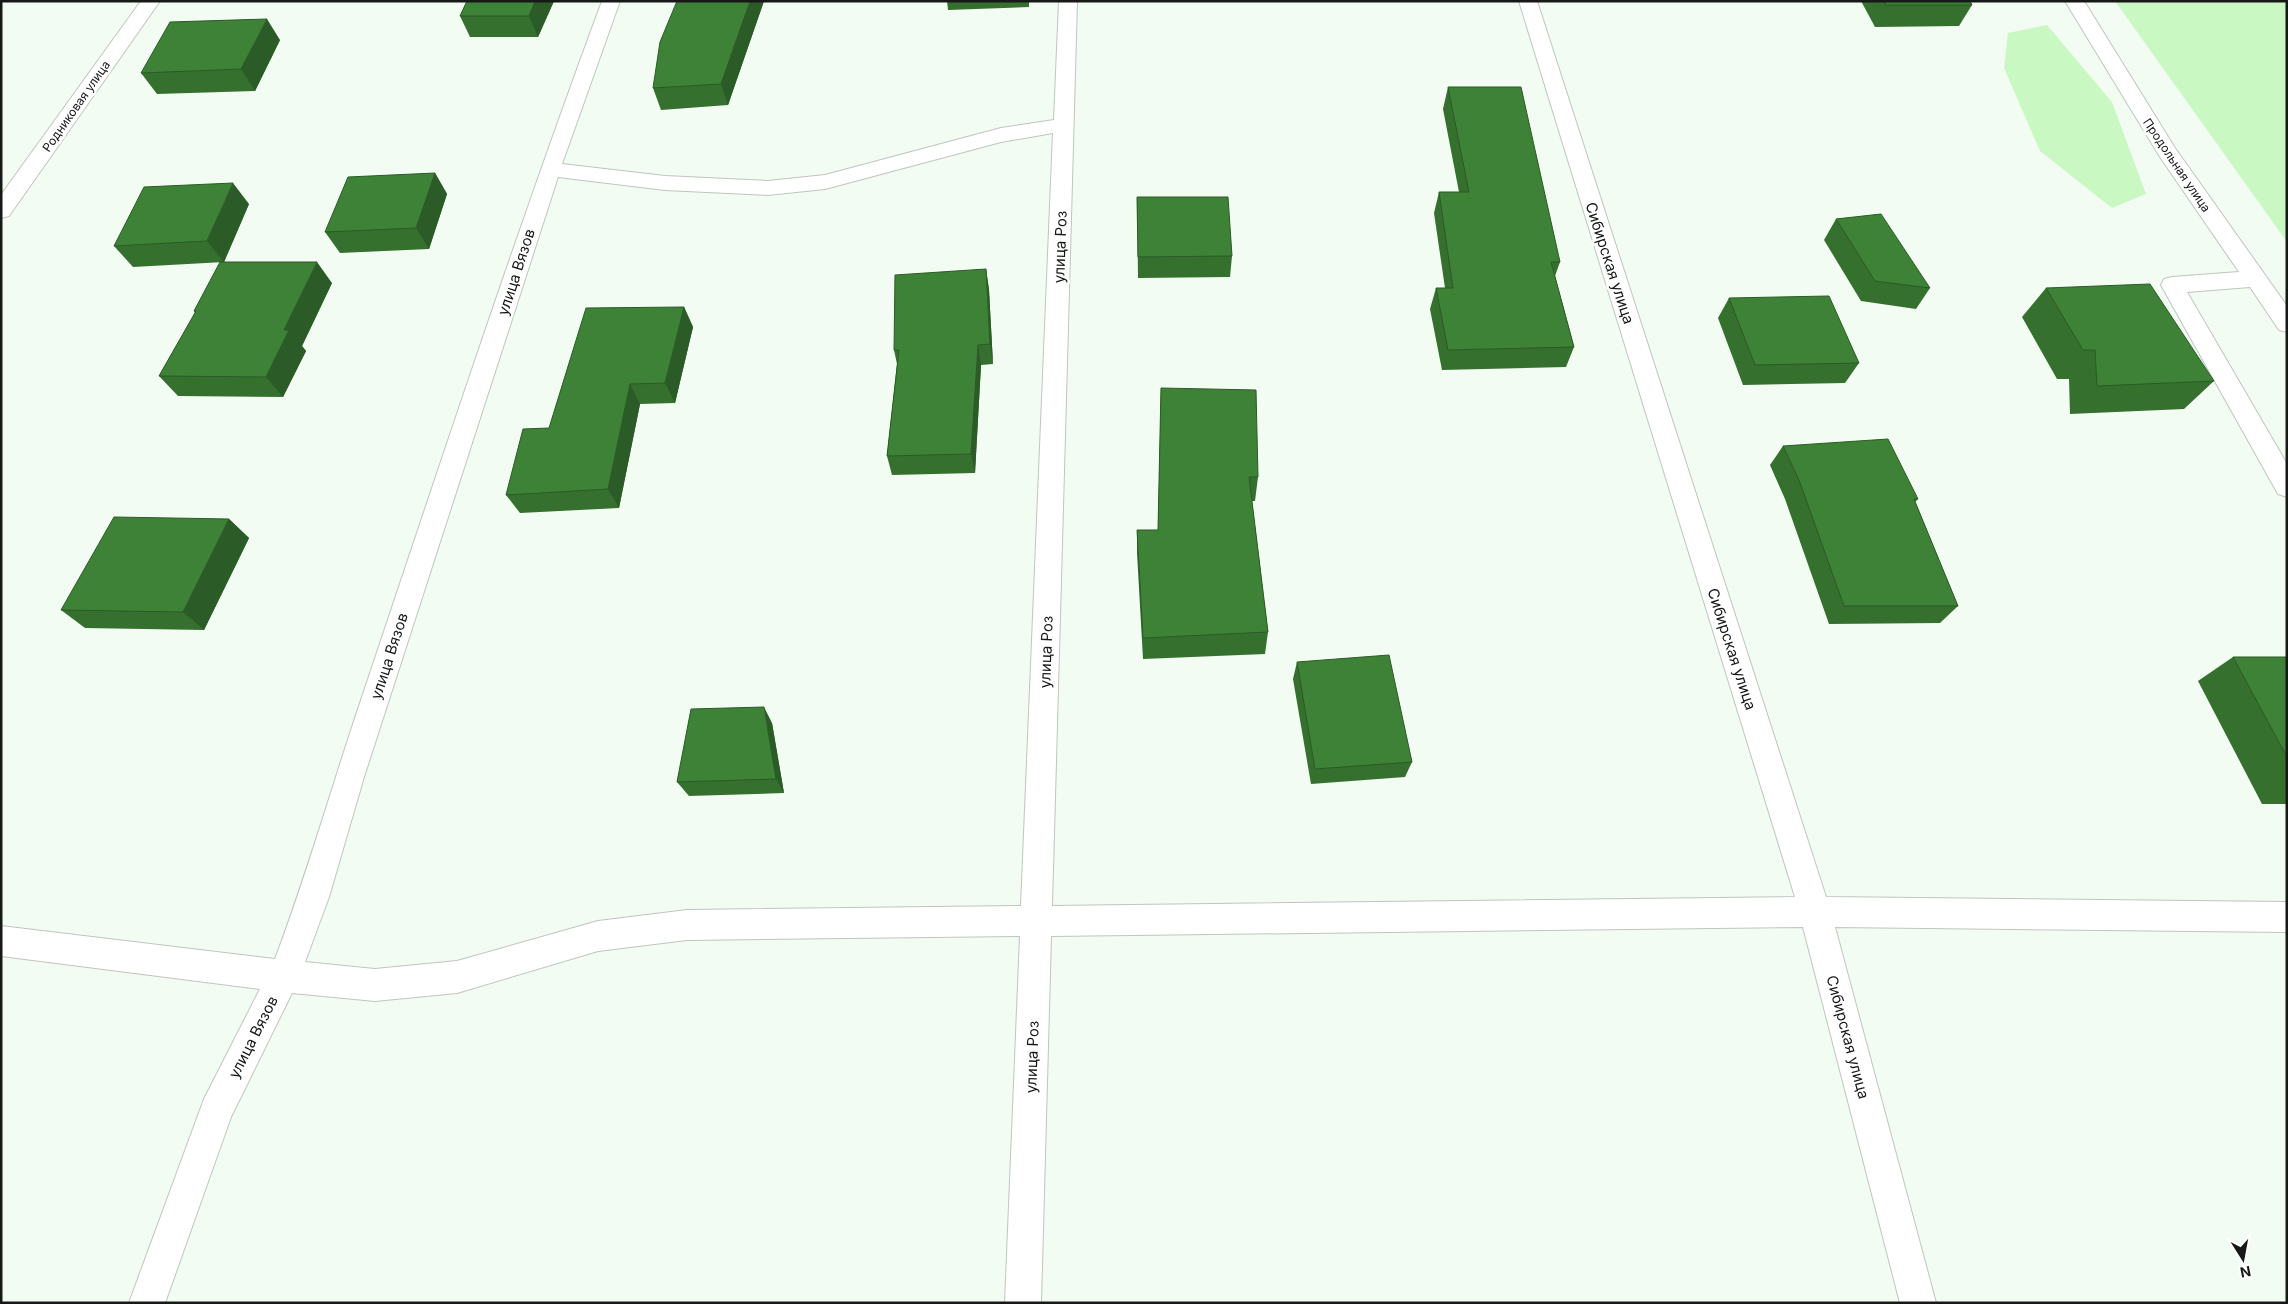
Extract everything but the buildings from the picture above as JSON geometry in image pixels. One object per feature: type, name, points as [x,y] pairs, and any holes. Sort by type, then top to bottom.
[{"type":"street","name":"Родниковая улица","points":[[1,211],[151,1]]},
{"type":"street","name":"улица Вязов","points":[[148,1303],[216,1111],[248,1044],[284,976],[314,897],[349,777],[550,169],[611,1]]},
{"type":"street","name":"улица Роз","points":[[1023,1303],[1068,1]]},
{"type":"street","name":"Сибирская улица","points":[[1528,1],[1815,912],[1918,1303]]},
{"type":"street","name":"Продольная улица","points":[[2074,1],[2167,152],[2287,324]]},
{"type":"street","points":[[550,169],[665,182],[768,188],[825,182],[1001,135],[1064,125]]},
{"type":"street","points":[[2256,280],[2172,285],[2287,488]]},
{"type":"street","points":[[1,941],[284,976],[375,985],[457,977],[598,936],[687,925],[1036,923],[1815,912],[2287,917]]},
{"type":"green space","points":[[2115,1],[2287,1],[2287,242]]},
{"type":"green space","points":[[2047,25],[2112,102],[2146,194],[2112,208],[2040,151],[2004,68],[2008,33]]}]
